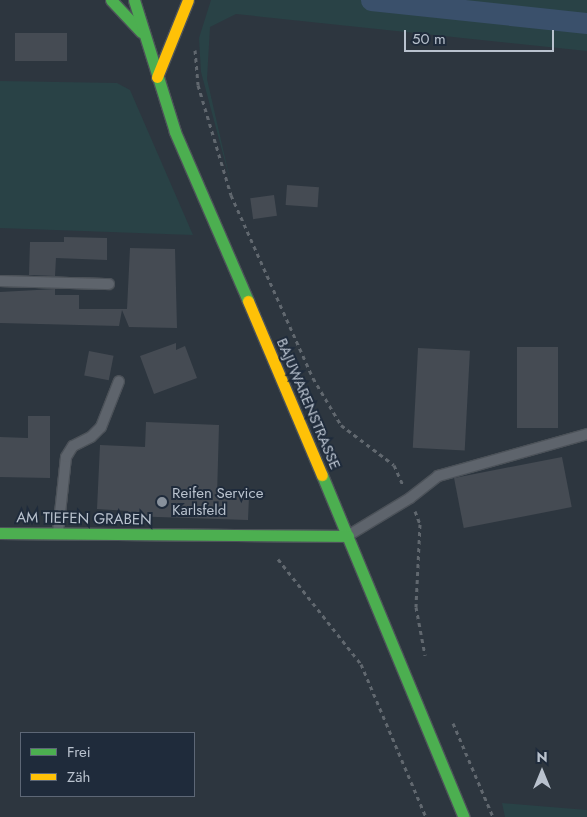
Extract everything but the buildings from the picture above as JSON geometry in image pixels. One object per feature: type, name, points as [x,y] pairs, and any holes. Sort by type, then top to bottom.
[{"type":"main road","points":[[111,0],[144,34]]},
{"type":"main road","name":"BAJUWARENSTRASSE","points":[[134,0],[175,132],[348,536],[464,817]]},
{"type":"main road","points":[[157,77],[188,0]]},
{"type":"main road","name":"AM TIEFEN GRABEN","points":[[0,533],[261,537],[348,536]]},
{"type":"lane","points":[[0,280],[109,284]]},
{"type":"lane","points":[[58,534],[66,457],[73,446],[91,437],[101,427],[119,381]]},
{"type":"lane","points":[[348,536],[410,498],[438,476],[587,434]]},
{"type":"path","points":[[195,47],[198,85],[231,195],[313,378],[341,425],[394,465],[420,524],[416,607],[425,657]]},
{"type":"path","points":[[261,537],[360,664],[426,817]]},
{"type":"path","points":[[451,719],[493,817]]},
{"type":"green space","points":[[211,0],[587,0],[587,51],[236,14],[210,27],[207,79],[231,184],[201,72],[199,38]]},
{"type":"green space","points":[[0,81],[117,83],[130,90],[193,235],[0,228]]},
{"type":"green space","points":[[502,803],[587,810],[587,817],[505,817]]},
{"type":"waterway","points":[[371,0],[587,23]]},
{"type":"traffic: fast","points":[[111,0],[141,32]]},
{"type":"traffic: fast","points":[[134,0],[175,132],[248,301]]},
{"type":"traffic: fast","points":[[322,475],[464,817]]},
{"type":"traffic: fast","points":[[0,533],[348,536]]},
{"type":"traffic: slow","points":[[157,77],[188,0]]},
{"type":"traffic: slow","points":[[248,301],[322,475]]},
{"type":"place","name":"Reifen Service Karlsfeld","points":[[162,502]]}]
